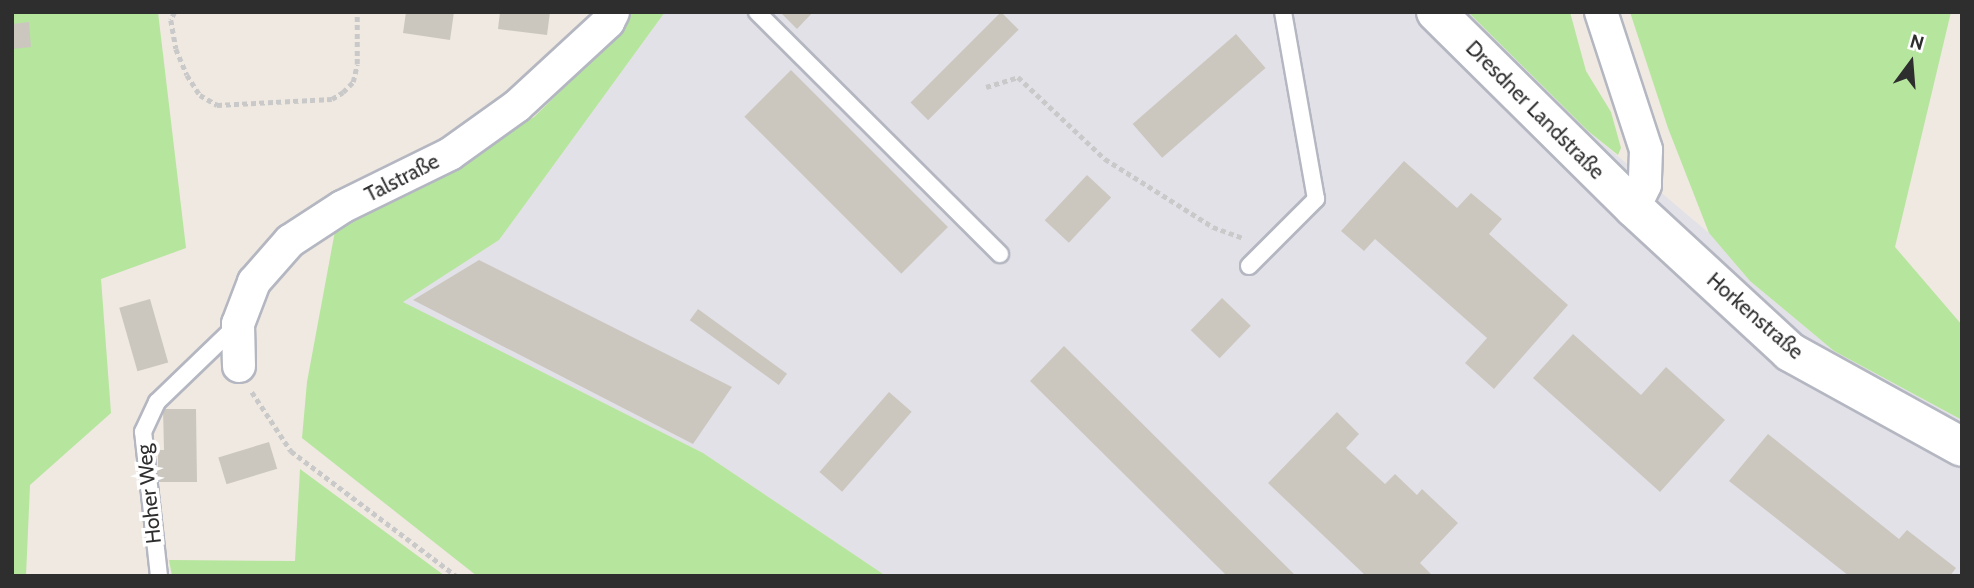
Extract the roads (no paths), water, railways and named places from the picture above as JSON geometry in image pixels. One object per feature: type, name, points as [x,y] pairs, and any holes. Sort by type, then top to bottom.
[{"type":"street","name":"Talstraße","points":[[239,366],[238,324],[254,282],[290,241],[342,207],[383,189],[461,146],[517,106],[608,22],[612,12]]},
{"type":"street","name":"Dresdner Landstraße","points":[[1436,12],[1634,208]]},
{"type":"street","points":[[1601,12],[1646,150],[1645,185],[1634,208]]},
{"type":"street","name":"Horkenstraße","points":[[1634,208],[1790,352],[1962,447]]},
{"type":"lane","points":[[757,12],[1000,254]]},
{"type":"lane","points":[[1249,266],[1316,199],[1283,12]]},
{"type":"lane","name":"Hoher Weg","points":[[159,576],[143,432],[157,402],[238,324]]}]
